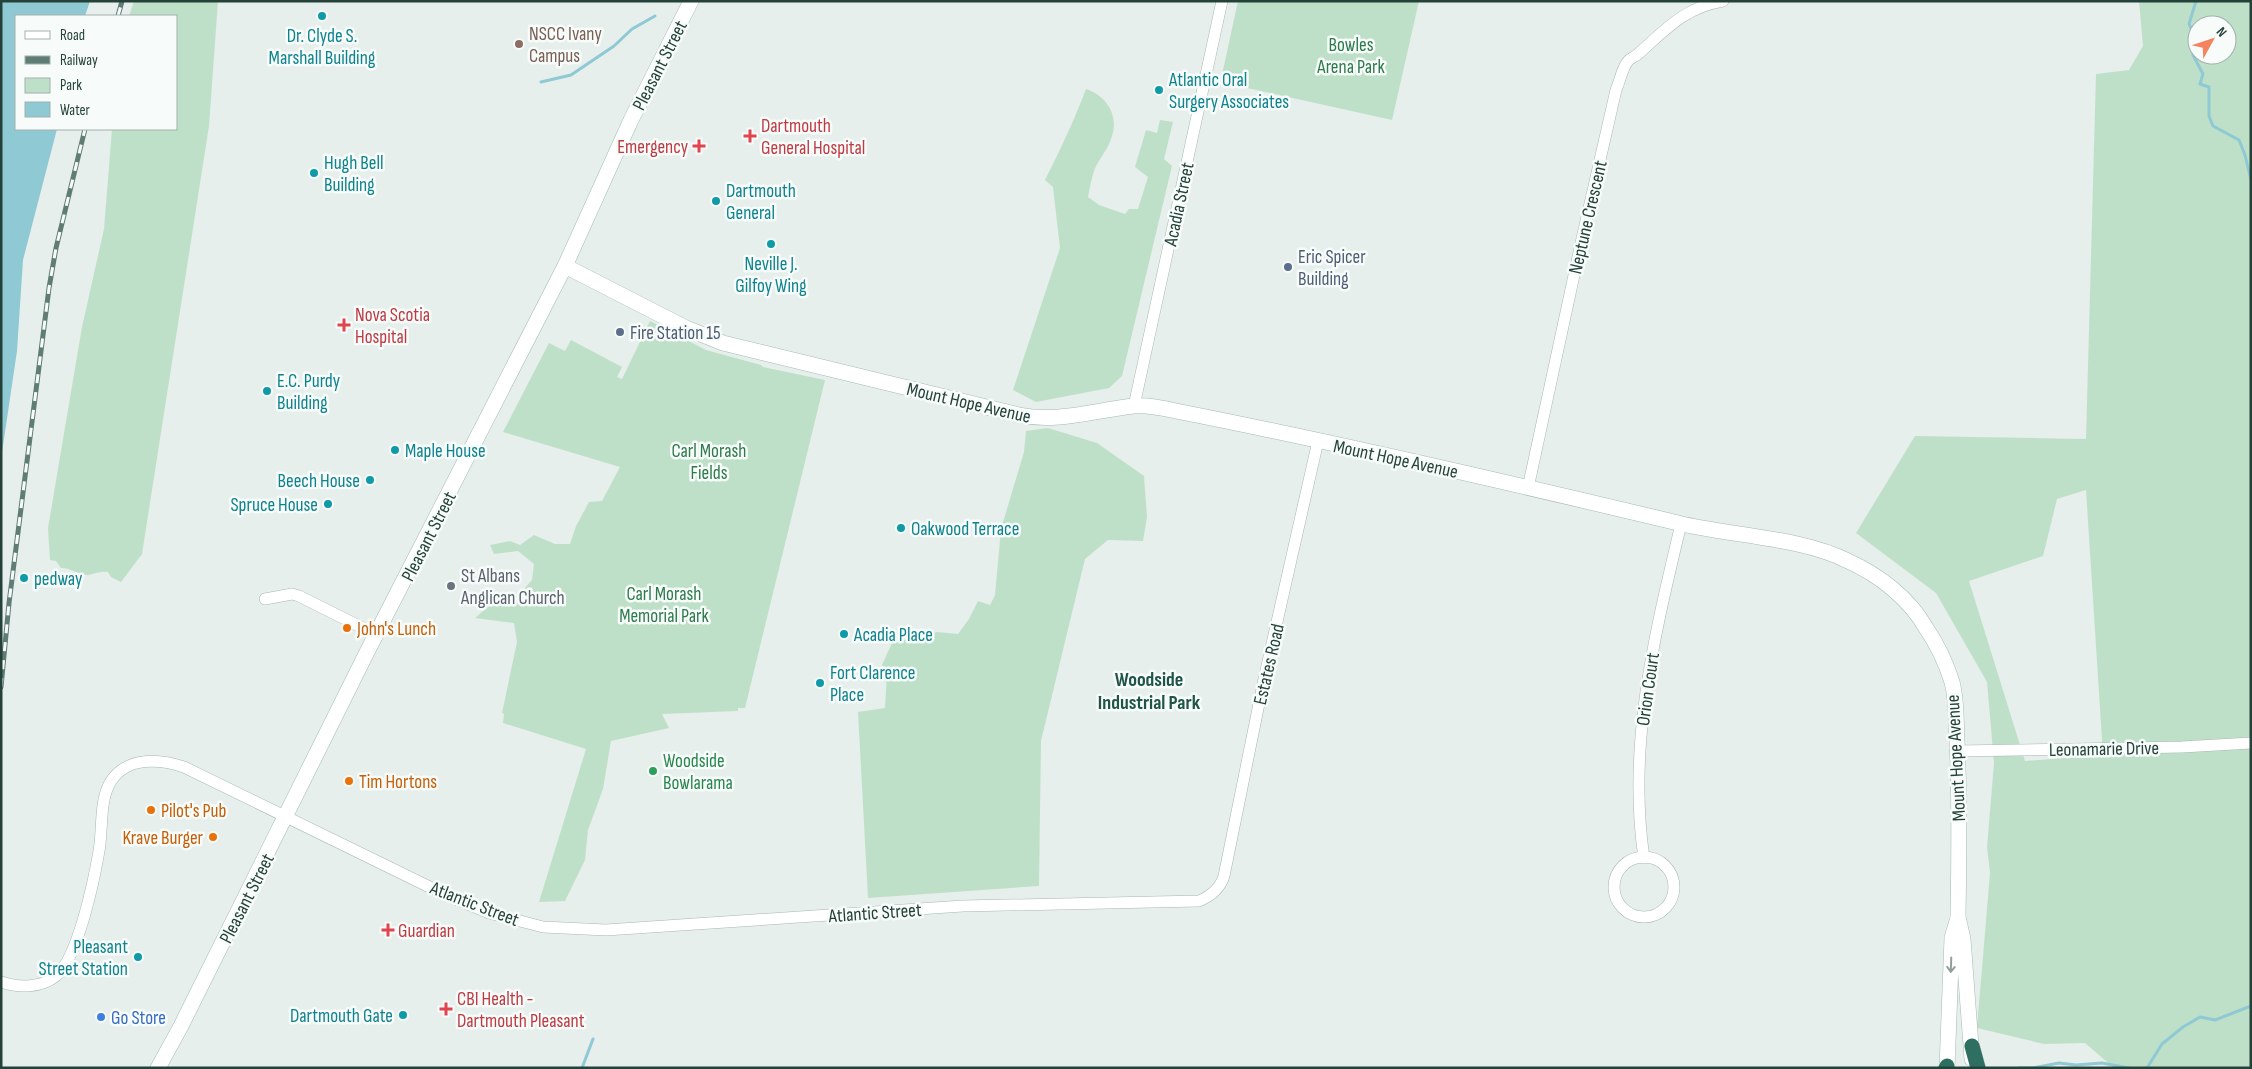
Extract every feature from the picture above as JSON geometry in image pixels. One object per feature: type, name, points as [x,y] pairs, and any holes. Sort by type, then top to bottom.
[{"type":"highway","points":[[1972,1046],[1978,1068]]},
{"type":"street","name":"Pleasant Street","points":[[158,1068],[564,266],[631,120],[691,1]]},
{"type":"street","name":"Acadia Street","points":[[1134,406],[1222,1]]},
{"type":"street","name":"Neptune Crescent","points":[[1528,488],[1616,90],[1628,60],[1637,55],[1656,35],[1672,23],[1699,8],[1723,1]]},
{"type":"street","name":"Mount Hope Avenue","points":[[564,266],[686,328],[723,343],[1032,418],[1059,417],[1134,406],[1149,406],[1176,411],[1318,441],[1681,524],[1826,552],[1847,560],[1873,574],[1895,591],[1925,625],[1946,666],[1952,684],[1958,751],[1958,917],[1963,939],[1972,1046],[1972,1068]]},
{"type":"street","name":"Estates Road","points":[[1219,887],[1224,876],[1257,711],[1318,441]]},
{"type":"street","name":"Orion Court","points":[[1644,858],[1639,821],[1641,732],[1653,650],[1681,524]]},
{"type":"street","points":[[265,599],[292,594],[299,596],[376,635]]},
{"type":"street","name":"Leonamarie Drive","points":[[1958,751],[2182,747],[2251,743]]},
{"type":"street","name":"Atlantic Street","points":[[1,982],[10,985],[31,986],[57,975],[68,960],[86,906],[95,870],[105,794],[112,780],[126,768],[143,761],[164,760],[184,767],[448,896],[489,913],[543,927],[627,929],[963,906],[1186,903],[1207,898],[1219,887]]},
{"type":"street","points":[[1635,858],[1644,858],[1653,858],[1663,863],[1670,871],[1675,885],[1673,898],[1668,907],[1660,914],[1648,918],[1626,912],[1618,903],[1614,893],[1614,882],[1618,870],[1626,862],[1635,858]]},
{"type":"street","name":"Mount Hope Avenue","points":[[1946,1067],[1952,938],[1958,917]]},
{"type":"green space","points":[[134,1],[218,1],[209,126],[142,554],[121,582],[111,577],[108,572],[84,575],[61,568],[56,561],[50,560],[48,528],[82,327],[104,229],[112,130],[178,130],[178,15],[129,15]]},
{"type":"green space","name":"Bowles Arena Park","points":[[1238,1],[1419,1],[1392,120],[1225,83],[1222,75]]},
{"type":"green space","points":[[2139,1],[2251,1],[2251,1068],[2114,1068],[2085,1043],[2044,1044],[1977,1028],[1990,873],[1987,847],[1994,763],[1987,682],[1936,593],[1856,533],[1915,436],[2086,439],[2096,74],[2129,70],[2143,46]],"holes":[[[2086,490],[2103,755],[2025,761],[1969,581],[2043,556],[2057,499]]]},
{"type":"green space","points":[[1086,89],[1106,102],[1113,115],[1114,122],[1110,142],[1096,166],[1088,197],[1099,205],[1125,214],[1129,209],[1138,209],[1148,177],[1135,167],[1146,130],[1157,133],[1160,120],[1173,122],[1164,159],[1172,166],[1122,376],[1109,388],[1036,402],[1013,390],[1060,248],[1053,187],[1045,180],[1067,135]]},
{"type":"green space","name":"Carl Morash Memorial Park","points":[[650,321],[706,350],[763,367],[825,380],[745,708],[738,708],[738,711],[662,714],[669,728],[611,741],[603,789],[588,830],[585,860],[565,901],[539,902],[586,749],[503,723],[504,714],[502,713],[517,642],[514,623],[475,618],[490,605],[518,596],[532,580],[534,564],[518,551],[494,554],[490,545],[510,541],[520,545],[534,535],[555,544],[570,544],[576,526],[589,502],[602,501],[620,467],[503,432],[549,343],[565,351],[571,340],[622,367],[617,377],[622,379]]},
{"type":"green space","points":[[1048,428],[1097,443],[1144,476],[1147,517],[1143,541],[1108,540],[1085,559],[1041,741],[1039,886],[868,898],[858,712],[885,708],[887,672],[882,665],[892,643],[937,632],[958,634],[969,619],[978,601],[990,605],[995,595],[1001,529],[1024,452],[1026,431]]},
{"type":"water","points":[[1,1],[90,1],[85,15],[15,15],[15,130],[57,130],[23,260],[17,351],[1,459]]},
{"type":"waterway","points":[[2196,1],[2189,24],[2195,36],[2193,55],[2203,74],[2200,84],[2209,87],[2209,116],[2213,126],[2239,140],[2251,180]]},
{"type":"waterway","points":[[541,82],[571,75],[614,46],[632,29],[655,16]]},
{"type":"waterway","points":[[2147,1068],[2162,1044],[2183,1027],[2200,1017],[2215,1020],[2251,1006]]},
{"type":"waterway","points":[[582,1068],[593,1039]]},
{"type":"waterway","points":[[2018,1068],[2033,1068],[2059,1063],[2076,1065],[2102,1063],[2129,1068]]},
{"type":"railway","points":[[118,15],[122,1]]},
{"type":"railway","points":[[1,687],[9,603],[49,288],[56,248],[85,130]]},
{"type":"place","name":"Dr. Clyde S. Marshall Building","points":[[322,16]]},
{"type":"place","name":"NSCC Ivany Campus","points":[[519,44]]},
{"type":"place","name":"Atlantic Oral Surgery Associates","points":[[1159,90]]},
{"type":"place","name":"Dartmouth General Hospital","points":[[750,136]]},
{"type":"place","name":"Emergency","points":[[699,146]]},
{"type":"place","name":"Hugh Bell Building","points":[[314,173]]},
{"type":"place","name":"Dartmouth General","points":[[716,201]]},
{"type":"place","name":"Neville J. Gilfoy Wing","points":[[771,244]]},
{"type":"place","name":"Eric Spicer Building","points":[[1288,267]]},
{"type":"place","name":"Nova Scotia Hospital","points":[[344,325]]},
{"type":"place","name":"Fire Station 15","points":[[620,332]]},
{"type":"place","name":"E.C. Purdy Building","points":[[267,391]]},
{"type":"place","name":"Maple House","points":[[395,450]]},
{"type":"place","name":"Beech House","points":[[370,480]]},
{"type":"place","name":"Spruce House","points":[[328,504]]},
{"type":"place","name":"Oakwood Terrace","points":[[901,528]]},
{"type":"place","name":"pedway","points":[[24,578]]},
{"type":"place","name":"St Albans Anglican Church","points":[[451,586]]},
{"type":"place","name":"John's Lunch","points":[[347,628]]},
{"type":"place","name":"Acadia Place","points":[[844,634]]},
{"type":"place","name":"Fort Clarence Place","points":[[820,683]]},
{"type":"place","name":"Woodside Bowlarama","points":[[653,771]]},
{"type":"place","name":"Tim Hortons","points":[[349,781]]},
{"type":"place","name":"Pilot's Pub","points":[[151,810]]},
{"type":"place","name":"Krave Burger","points":[[213,837]]},
{"type":"place","name":"Guardian","points":[[388,930]]},
{"type":"place","name":"Pleasant Street Station","points":[[138,957]]},
{"type":"place","name":"CBI Health - Dartmouth Pleasant","points":[[446,1009]]},
{"type":"place","name":"Dartmouth Gate","points":[[403,1015]]},
{"type":"place","name":"Go Store","points":[[101,1017]]},
{"type":"district","name":"Woodside Industrial Park","points":[[1149,690]]},
{"type":"park label","name":"Carl Morash Fields","points":[[709,461]]}]
